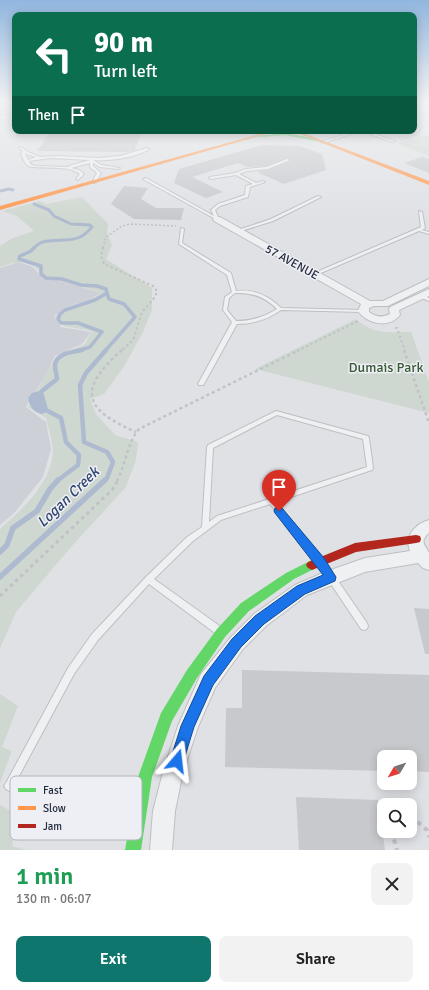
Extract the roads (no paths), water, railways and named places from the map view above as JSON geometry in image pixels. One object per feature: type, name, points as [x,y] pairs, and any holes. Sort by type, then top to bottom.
[{"type":"main road","points":[[0,201],[223,141]]},
{"type":"main road","points":[[0,208],[94,182],[227,141]]},
{"type":"main road","points":[[320,141],[428,181]]},
{"type":"main road","points":[[142,795],[145,777],[166,718],[192,674],[221,633],[245,606],[290,576],[320,561],[355,548],[422,553]]},
{"type":"main road","points":[[133,850],[135,840]]},
{"type":"street","name":"57 AVENUE","points":[[216,219],[314,274],[365,308],[371,318],[380,320],[388,319],[395,315],[394,309],[426,296]]},
{"type":"street","points":[[365,308],[376,303],[384,304],[429,282]]},
{"type":"street","points":[[160,850],[164,811],[173,772],[188,726],[208,681],[237,643],[260,620],[301,590],[365,565],[422,553],[417,534],[422,529],[429,526]]},
{"type":"lane","points":[[21,148],[29,165],[38,168],[64,168],[80,171],[82,174],[78,179]]},
{"type":"lane","points":[[24,152],[39,157],[92,160],[126,157],[148,149]]},
{"type":"lane","points":[[26,161],[39,157]]},
{"type":"lane","points":[[92,160],[100,166],[118,168]]},
{"type":"lane","points":[[64,168],[92,160]]},
{"type":"lane","points":[[92,160],[91,166],[99,173],[94,182]]},
{"type":"lane","points":[[211,178],[236,174],[246,170],[267,168],[288,160]]},
{"type":"lane","points":[[236,174],[256,184]]},
{"type":"lane","points":[[145,179],[216,219]]},
{"type":"lane","points":[[216,219],[213,210],[218,205],[247,196],[248,186],[263,182]]},
{"type":"lane","points":[[238,231],[272,220],[319,197]]},
{"type":"lane","points":[[314,274],[423,228],[420,212]]},
{"type":"lane","points":[[182,229],[180,243],[229,274],[234,292]]},
{"type":"lane","points":[[419,230],[429,233]]},
{"type":"lane","points":[[235,322],[225,310],[227,297],[234,292],[251,291],[273,302],[280,309]]},
{"type":"lane","points":[[235,322],[258,321],[272,315],[280,309],[350,310],[365,308]]},
{"type":"lane","points":[[201,384],[235,322]]},
{"type":"lane","points":[[14,776],[71,672],[95,637],[149,579],[190,539],[219,518],[370,468],[366,438],[276,413],[210,447],[205,528]]},
{"type":"lane","points":[[270,500],[320,561],[364,626]]},
{"type":"lane","points":[[149,579],[221,633]]},
{"type":"lane","points":[[8,786],[10,782]]},
{"type":"water","points":[[39,391],[44,395],[48,409],[48,411],[42,414],[32,409],[28,398],[32,393]]},
{"type":"waterway","name":"Logan Creek","points":[[0,191],[9,189],[13,190]]},
{"type":"waterway","points":[[34,204],[49,210],[54,216],[71,224],[90,225],[92,227],[80,237],[68,240],[44,242],[34,248]]},
{"type":"waterway","points":[[34,248],[20,256],[19,259],[41,266],[41,274],[46,278],[62,279],[81,285],[97,286],[106,289],[107,293]]},
{"type":"waterway","points":[[78,351],[90,347],[102,332],[78,323],[61,323],[58,319],[60,314],[65,310],[95,300],[107,293]]},
{"type":"waterway","name":"Logan Creek","points":[[105,351],[135,317],[124,304],[109,299],[107,293]]},
{"type":"waterway","points":[[78,351],[82,350]]},
{"type":"waterway","name":"Logan Creek","points":[[105,480],[113,462],[107,452],[84,442],[80,385],[86,373],[106,350]]},
{"type":"waterway","points":[[40,397],[42,391],[57,379],[55,366],[58,358],[65,354],[78,351]]},
{"type":"waterway","points":[[44,409],[61,418],[66,442],[79,455],[78,465],[57,481]]},
{"type":"waterway","name":"Logan Creek","points":[[0,577],[105,480]]},
{"type":"waterway","points":[[0,552],[7,545],[13,528],[37,511],[50,489],[57,481]]},
{"type":"park label","name":"Dumais Park","points":[[386,367]]}]
